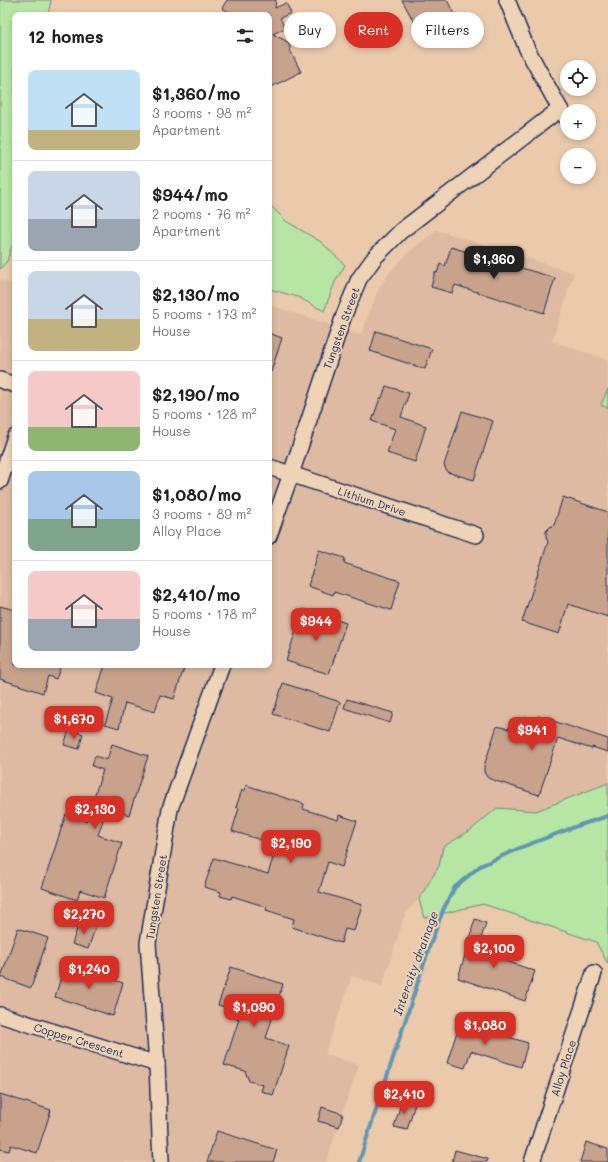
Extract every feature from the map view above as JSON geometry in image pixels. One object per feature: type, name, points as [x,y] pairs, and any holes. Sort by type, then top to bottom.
[{"type":"street","points":[[507,0],[527,49],[560,107]]},
{"type":"street","name":"Tungsten Street","points":[[272,528],[344,315],[360,279],[375,257],[400,231],[560,117]]},
{"type":"street","points":[[0,380],[12,384]]},
{"type":"street","points":[[0,481],[12,446]]},
{"type":"street","name":"Lithium Drive","points":[[272,468],[476,535]]},
{"type":"street","name":"Tungsten Street","points":[[162,1162],[157,1064],[148,943],[170,809],[221,668]]},
{"type":"street","name":"Alloy Place","points":[[532,1162],[594,973]]},
{"type":"street","name":"Copper Crescent","points":[[0,1015],[157,1064]]},
{"type":"shaded area","points":[[436,230],[574,273],[552,341],[608,360],[608,389],[601,405],[608,408],[608,783],[536,811],[497,808],[471,830],[443,847],[439,866],[419,899],[405,914],[382,986],[352,976],[325,1054],[359,1065],[326,1162],[0,1162],[0,280],[12,283],[12,668],[272,668],[272,306],[361,335],[378,290],[391,271],[408,253]]},
{"type":"green space","points":[[0,0],[51,0],[49,12],[12,12],[12,246],[7,261],[0,269]]},
{"type":"green space","points":[[272,207],[286,221],[321,242],[345,265],[335,282],[324,311],[298,297],[272,290]]},
{"type":"green space","points":[[608,389],[608,408],[601,405]]},
{"type":"green space","points":[[608,783],[608,964],[596,942],[483,904],[424,918],[419,899],[439,866],[443,847],[471,830],[497,808],[536,811]]},
{"type":"building","points":[[227,0],[276,0],[275,8],[286,3],[290,12],[284,12],[284,16],[280,18],[284,28],[273,34],[284,40],[284,48],[290,48],[301,72],[272,86],[272,12],[229,12],[222,8]]},
{"type":"building","points":[[402,0],[447,0],[453,12],[411,12],[411,17]]},
{"type":"building","points":[[451,247],[555,278],[544,313],[455,285],[452,293],[431,287],[435,272],[437,273],[440,264],[445,266]]},
{"type":"building","points":[[376,331],[432,349],[425,369],[370,351]]},
{"type":"building","points":[[272,334],[282,338],[272,369]]},
{"type":"building","points":[[386,386],[409,393],[401,417],[426,426],[415,462],[387,453],[395,429],[372,421]]},
{"type":"building","points":[[462,411],[493,421],[474,480],[447,472],[444,465]]},
{"type":"building","points":[[563,497],[608,512],[608,617],[568,604],[559,634],[522,622],[548,542],[546,531],[554,525]]},
{"type":"building","points":[[319,550],[345,558],[344,563],[400,581],[391,610],[334,592],[333,595],[308,586]]},
{"type":"building","points":[[0,606],[12,609],[12,668],[60,668],[56,679],[48,676],[43,693],[0,679]]},
{"type":"building","points":[[303,609],[346,623],[329,674],[286,661]]},
{"type":"building","points":[[104,668],[184,668],[174,699],[160,695],[155,712],[125,703],[119,728],[105,724],[113,699],[96,693]]},
{"type":"building","points":[[283,683],[340,702],[330,732],[273,714]]},
{"type":"building","points":[[347,699],[393,713],[390,723],[344,708]]},
{"type":"building","points":[[538,716],[608,739],[608,752],[592,747],[592,749],[558,738],[539,795],[487,777],[484,772],[484,766],[497,726],[509,729],[511,721],[523,725],[525,717],[537,721]]},
{"type":"building","points":[[69,730],[83,734],[79,749],[64,745]]},
{"type":"building","points":[[112,744],[148,756],[129,815],[107,808],[98,835],[122,843],[104,898],[80,890],[77,900],[42,888],[66,814],[86,821],[103,770],[92,766],[95,756],[107,760]]},
{"type":"building","points":[[246,785],[304,804],[303,809],[338,820],[339,815],[357,821],[342,867],[328,862],[319,892],[362,905],[354,931],[345,929],[341,943],[292,927],[294,919],[266,910],[267,907],[232,896],[231,899],[220,896],[221,892],[204,887],[214,858],[268,874],[277,845],[232,831],[239,808],[236,807],[242,790],[244,791]]},
{"type":"building","points":[[475,919],[486,923],[477,951],[535,971],[525,1001],[458,978]]},
{"type":"building","points":[[80,920],[96,926],[88,949],[72,944]]},
{"type":"building","points":[[18,928],[48,938],[31,988],[1,977]]},
{"type":"building","points":[[65,964],[123,983],[113,1016],[55,997]]},
{"type":"building","points":[[231,967],[283,984],[266,1038],[289,1046],[273,1095],[261,1091],[263,1085],[249,1081],[245,1071],[224,1065],[239,1019],[236,1018],[238,1011],[218,1005]]},
{"type":"building","points":[[460,1022],[528,1043],[521,1067],[471,1051],[465,1068],[447,1063]]},
{"type":"building","points":[[0,1094],[51,1110],[37,1153],[11,1145],[9,1151],[0,1149]]},
{"type":"building","points":[[402,1100],[415,1104],[407,1130],[394,1127]]},
{"type":"building","points":[[322,1107],[343,1114],[339,1127],[318,1121]]},
{"type":"building","points":[[217,1131],[277,1150],[273,1162],[207,1162]]},
{"type":"building","points":[[586,1142],[608,1149],[608,1162],[580,1162]]},
{"type":"building","points":[[455,1150],[488,1159],[487,1162],[452,1162]]},
{"type":"waterway","name":"Intercity drainage","points":[[359,1162],[430,945],[443,910],[455,887],[480,866],[522,847],[608,816]]}]
